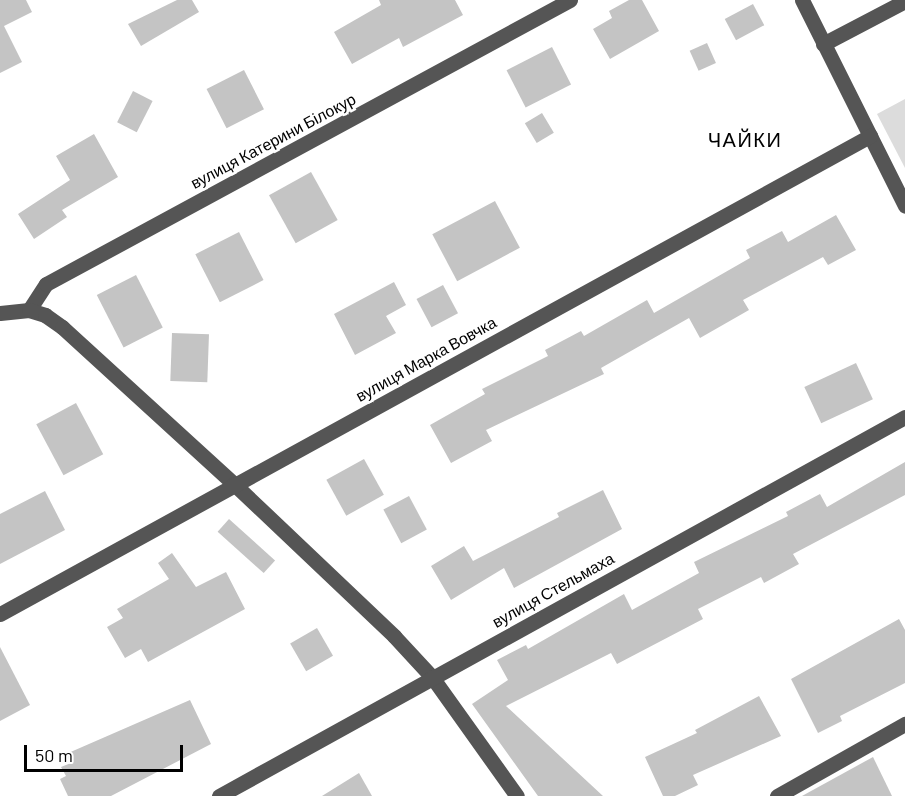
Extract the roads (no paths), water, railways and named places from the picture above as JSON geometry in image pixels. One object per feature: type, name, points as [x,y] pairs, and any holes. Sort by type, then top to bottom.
[{"type":"street","name":"вулиця Катерини Білокур","points":[[29,310],[46,284],[570,0]]},
{"type":"street","points":[[802,0],[905,206]]},
{"type":"street","points":[[824,44],[905,1]]},
{"type":"street","name":"вулиця Марка Вовчка","points":[[0,614],[870,136]]},
{"type":"street","points":[[0,313],[29,310],[45,315],[62,327],[234,484],[394,636],[432,677],[517,796]]},
{"type":"street","name":"вулиця Стельмаха","points":[[219,796],[905,417]]},
{"type":"street","points":[[777,796],[905,724]]},
{"type":"district","name":"ЧАЙКИ","points":[[745,139]]}]
